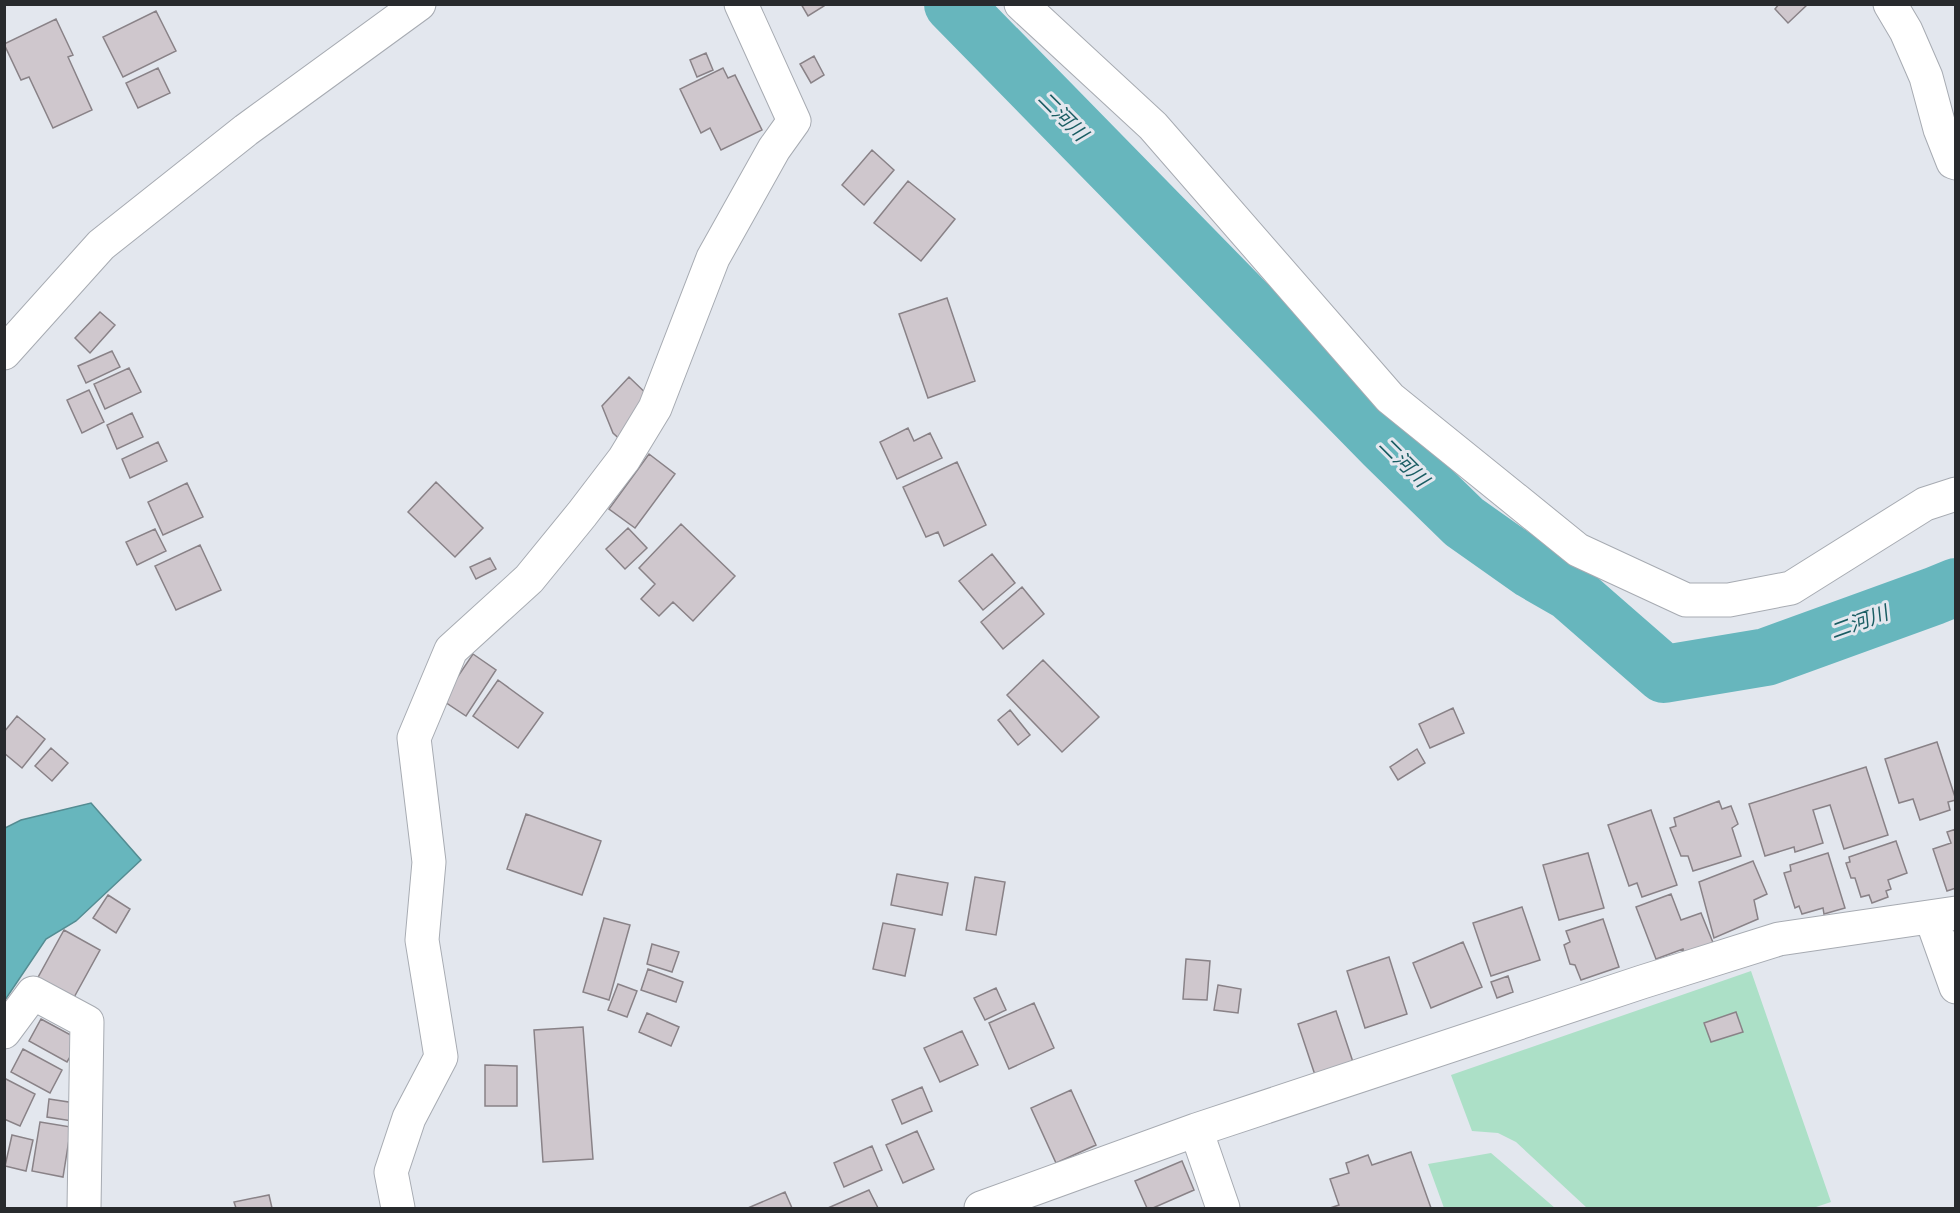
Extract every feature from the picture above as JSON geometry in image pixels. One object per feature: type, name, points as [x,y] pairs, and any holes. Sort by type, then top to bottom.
[{"type":"street","points":[[4,352],[101,245],[246,129],[419,4]]},
{"type":"street","points":[[398,1209],[391,1172],[409,1118],[441,1057],[422,940],[429,862],[414,738],[451,650],[529,579],[624,459],[645,425],[655,408],[713,258],[774,149],[794,121],[741,4]]},
{"type":"street","points":[[1021,4],[1153,126],[1390,398],[1578,550],[1686,600],[1729,600],[1791,588],[1925,504],[1956,494]]},
{"type":"street","points":[[1890,4],[1906,31],[1926,77],[1940,129],[1953,162],[1956,163]]},
{"type":"street","points":[[981,1209],[1048,1197],[1196,1130],[1779,939],[1943,915],[1956,987]]},
{"type":"street","points":[[4,1032],[33,993],[87,1022],[84,1209]]},
{"type":"street","points":[[1196,1130],[1223,1209]]},
{"type":"green space","points":[[1751,971],[1831,1202],[1813,1208],[1587,1208],[1516,1142],[1498,1133],[1472,1131],[1451,1075]]},
{"type":"green space","points":[[1491,1153],[1555,1208],[1444,1208],[1428,1164]]},
{"type":"water","points":[[91,803],[141,860],[76,921],[46,939],[5,1000],[5,828],[21,820]]},
{"type":"building","points":[[801,4],[823,4],[824,6],[808,16]]},
{"type":"building","points":[[1779,4],[1808,4],[1788,23],[1775,9]]},
{"type":"building","points":[[156,11],[176,51],[123,77],[103,37]]},
{"type":"building","points":[[56,19],[73,55],[68,57],[92,110],[53,128],[29,77],[21,80],[4,44]]},
{"type":"building","points":[[706,53],[713,70],[697,77],[690,60]]},
{"type":"building","points":[[814,56],[824,75],[811,83],[800,64]]},
{"type":"building","points":[[158,68],[170,93],[138,108],[126,83]]},
{"type":"building","points":[[723,68],[728,78],[735,75],[762,130],[721,150],[710,128],[701,133],[680,89]]},
{"type":"building","points":[[872,150],[894,170],[864,205],[842,185]]},
{"type":"building","points":[[908,181],[955,219],[921,261],[874,223]]},
{"type":"building","points":[[947,298],[975,381],[928,398],[899,314]]},
{"type":"building","points":[[100,312],[115,325],[90,353],[75,338]]},
{"type":"building","points":[[112,351],[120,367],[86,383],[78,366]]},
{"type":"building","points":[[129,368],[141,392],[105,409],[94,384]]},
{"type":"building","points":[[629,377],[653,400],[625,444],[613,433],[602,406]]},
{"type":"building","points":[[89,390],[104,422],[82,433],[67,400]]},
{"type":"building","points":[[132,413],[143,437],[117,449],[107,425]]},
{"type":"building","points":[[908,428],[914,441],[930,433],[942,458],[897,479],[880,442]]},
{"type":"building","points":[[158,442],[167,461],[130,478],[122,459]]},
{"type":"building","points":[[649,454],[675,474],[635,528],[609,509]]},
{"type":"building","points":[[957,462],[986,525],[944,546],[938,532],[926,537],[903,487]]},
{"type":"building","points":[[436,482],[483,528],[455,557],[408,512]]},
{"type":"building","points":[[187,483],[203,517],[163,535],[148,502]]},
{"type":"building","points":[[681,524],[735,576],[693,621],[673,602],[659,616],[641,599],[655,584],[639,568]]},
{"type":"building","points":[[628,528],[647,548],[625,569],[606,549]]},
{"type":"building","points":[[155,529],[166,551],[137,565],[126,542]]},
{"type":"building","points":[[200,545],[221,590],[176,610],[155,566]]},
{"type":"building","points":[[992,554],[1015,583],[983,610],[959,581]]},
{"type":"building","points":[[490,558],[496,569],[476,579],[470,567]]},
{"type":"building","points":[[1022,587],[1044,614],[1003,649],[981,622]]},
{"type":"building","points":[[473,654],[496,670],[466,716],[442,700]]},
{"type":"building","points":[[1043,660],[1099,717],[1062,752],[1007,695]]},
{"type":"building","points":[[498,680],[543,713],[518,748],[473,716]]},
{"type":"building","points":[[1453,708],[1464,733],[1430,748],[1419,724]]},
{"type":"building","points":[[1010,710],[1030,735],[1018,745],[998,720]]},
{"type":"building","points":[[17,716],[45,739],[22,768],[4,753],[4,732]]},
{"type":"building","points":[[1937,742],[1956,800],[1948,802],[1950,810],[1920,820],[1913,799],[1899,803],[1885,759]]},
{"type":"building","points":[[51,748],[68,763],[52,781],[35,766]]},
{"type":"building","points":[[1417,749],[1425,763],[1398,780],[1390,767]]},
{"type":"building","points":[[1866,767],[1888,835],[1844,849],[1830,805],[1813,810],[1823,843],[1795,852],[1794,847],[1765,856],[1749,804]]},
{"type":"building","points":[[1719,801],[1722,809],[1731,806],[1738,824],[1732,828],[1741,856],[1693,871],[1688,856],[1681,856],[1670,828],[1676,826],[1674,818]]},
{"type":"building","points":[[1651,810],[1677,885],[1642,897],[1637,883],[1629,886],[1608,825]]},
{"type":"building","points":[[526,814],[601,841],[582,895],[507,869]]},
{"type":"building","points":[[1956,829],[1956,888],[1947,891],[1933,849],[1951,843],[1947,832]]},
{"type":"building","points":[[1896,841],[1907,873],[1888,880],[1891,889],[1886,891],[1888,897],[1872,903],[1869,895],[1861,897],[1855,878],[1851,878],[1846,863],[1850,862],[1849,857]]},
{"type":"building","points":[[1588,853],[1604,908],[1559,920],[1543,865]]},
{"type":"building","points":[[1828,853],[1845,908],[1824,914],[1823,908],[1802,914],[1799,906],[1795,908],[1784,873],[1791,871],[1790,865]]},
{"type":"building","points":[[1753,861],[1767,894],[1754,900],[1758,919],[1714,938],[1699,882]]},
{"type":"building","points":[[897,874],[948,883],[942,915],[891,905]]},
{"type":"building","points":[[975,877],[1005,882],[996,935],[966,930]]},
{"type":"building","points":[[1671,894],[1681,920],[1701,913],[1714,945],[1685,956],[1683,949],[1656,959],[1636,907]]},
{"type":"building","points":[[108,895],[130,909],[116,933],[93,918]]},
{"type":"building","points":[[1522,907],[1540,960],[1491,976],[1473,923]]},
{"type":"building","points":[[604,918],[630,925],[609,1000],[583,992]]},
{"type":"building","points":[[1603,919],[1619,967],[1581,980],[1575,965],[1570,964],[1564,945],[1570,942],[1566,931]]},
{"type":"building","points":[[883,923],[915,929],[905,976],[873,969]]},
{"type":"building","points":[[64,930],[100,950],[72,1001],[36,981]]},
{"type":"building","points":[[1463,942],[1482,987],[1431,1008],[1413,963]]},
{"type":"building","points":[[652,944],[679,952],[672,972],[647,964]]},
{"type":"building","points":[[1389,957],[1407,1014],[1365,1028],[1347,971]]},
{"type":"building","points":[[1186,959],[1210,961],[1207,1000],[1183,999]]},
{"type":"building","points":[[648,969],[683,982],[676,1002],[641,990]]},
{"type":"building","points":[[1508,976],[1513,992],[1497,998],[1491,982]]},
{"type":"building","points":[[618,984],[637,991],[627,1017],[608,1010]]},
{"type":"building","points":[[1218,985],[1241,989],[1238,1013],[1214,1010]]},
{"type":"building","points":[[996,988],[1006,1010],[985,1020],[974,998]]},
{"type":"building","points":[[1034,1003],[1054,1048],[1009,1069],[989,1023]]},
{"type":"building","points":[[1336,1011],[1354,1065],[1316,1078],[1298,1024]]},
{"type":"building","points":[[1736,1012],[1743,1032],[1711,1042],[1704,1023]]},
{"type":"building","points":[[647,1013],[679,1027],[671,1046],[639,1032]]},
{"type":"building","points":[[41,1019],[80,1040],[67,1062],[29,1041]]},
{"type":"building","points":[[583,1027],[593,1159],[543,1162],[534,1030]]},
{"type":"building","points":[[962,1031],[978,1065],[940,1082],[924,1048]]},
{"type":"building","points":[[23,1049],[62,1070],[50,1093],[11,1072]]},
{"type":"building","points":[[485,1065],[517,1066],[517,1106],[485,1106]]},
{"type":"building","points":[[4,1078],[35,1094],[20,1126],[4,1119]]},
{"type":"building","points":[[922,1087],[932,1111],[902,1124],[892,1100]]},
{"type":"building","points":[[1071,1090],[1096,1145],[1056,1163],[1031,1108]]},
{"type":"building","points":[[49,1099],[75,1103],[72,1121],[47,1117]]},
{"type":"building","points":[[40,1122],[71,1127],[63,1177],[32,1171]]},
{"type":"building","points":[[917,1131],[934,1169],[903,1183],[886,1145]]},
{"type":"building","points":[[12,1135],[33,1140],[26,1171],[5,1166]]},
{"type":"building","points":[[872,1146],[882,1170],[844,1187],[834,1163]]},
{"type":"building","points":[[1411,1152],[1431,1208],[1330,1208],[1339,1205],[1330,1179],[1349,1173],[1346,1163],[1368,1155],[1372,1165]]},
{"type":"building","points":[[1182,1161],[1194,1190],[1153,1208],[1147,1208],[1135,1181]]},
{"type":"building","points":[[869,1190],[878,1208],[828,1208]]},
{"type":"building","points":[[785,1192],[792,1208],[748,1208]]},
{"type":"building","points":[[269,1195],[272,1208],[236,1208],[234,1202]]},
{"type":"waterway","name":"二河川","points":[[953,4],[1384,444],[1464,522],[1532,570],[1570,592],[1664,674],[1766,657],[1956,587]]}]
